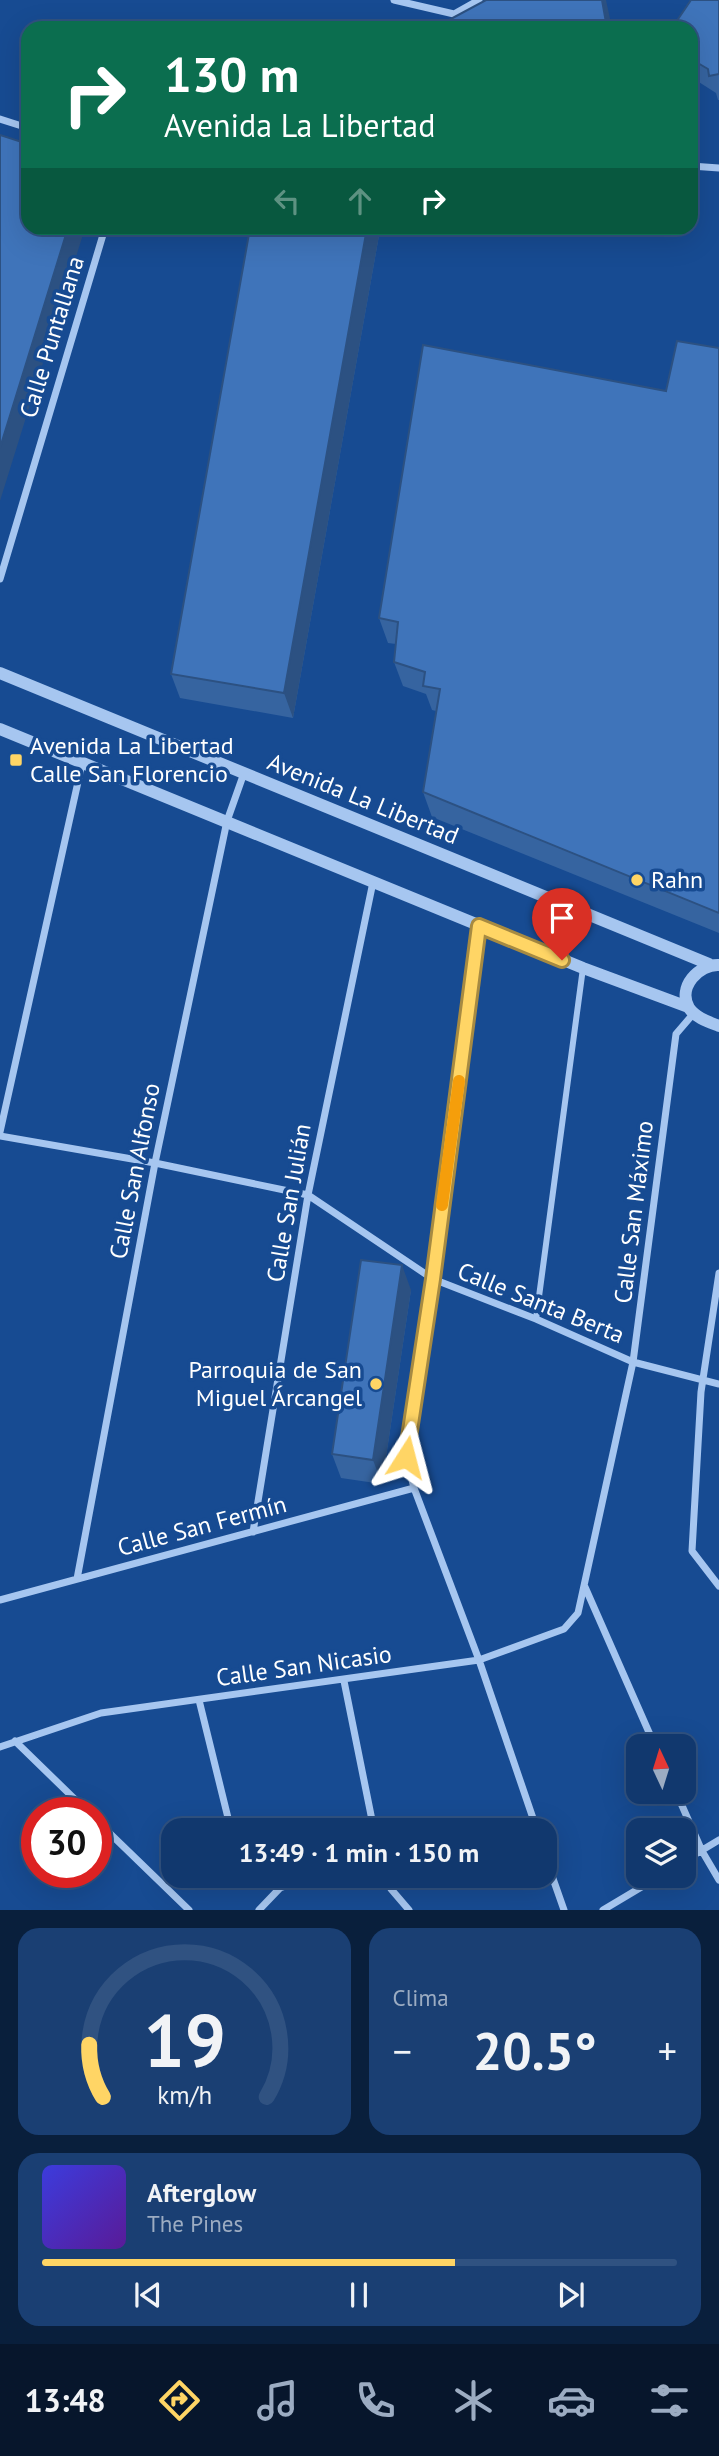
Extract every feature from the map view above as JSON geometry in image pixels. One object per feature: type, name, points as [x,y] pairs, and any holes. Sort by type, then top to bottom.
[{"type":"street","points":[[394,0],[454,14],[479,0]]},
{"type":"street","points":[[0,119],[21,126]]},
{"type":"street","points":[[698,166],[719,168]]},
{"type":"street","name":"Calle Puntallana","points":[[0,579],[103,235]]},
{"type":"street","name":"Avenida La Libertad","points":[[0,673],[714,964]]},
{"type":"street","points":[[0,729],[691,1010],[704,1020],[719,1026]]},
{"type":"street","points":[[0,1134],[82,764]]},
{"type":"street","name":"Calle San Alfonso","points":[[77,1579],[155,1163],[227,821],[244,773]]},
{"type":"street","name":"Calle San Julián","points":[[253,1532],[308,1195],[373,882]]},
{"type":"street","points":[[479,926],[433,1279],[406,1457],[414,1488],[479,1660],[533,1818]]},
{"type":"street","points":[[691,1010],[687,995],[689,983],[699,970],[714,964]]},
{"type":"street","points":[[536,1320],[583,968]]},
{"type":"street","name":"Calle San Máximo","points":[[584,1586],[633,1362],[676,1034],[691,1010]]},
{"type":"street","name":"Calle Santa Berta","points":[[0,1134],[308,1195],[433,1279],[633,1362],[719,1384]]},
{"type":"street","points":[[719,1273],[703,1380],[692,1551],[719,1586]]},
{"type":"street","name":"Calle San Fermín","points":[[0,1600],[414,1488]]},
{"type":"street","points":[[584,1586],[651,1734]]},
{"type":"street","name":"Calle San Nicasio","points":[[0,1747],[101,1713],[479,1660],[564,1629],[578,1613],[584,1586]]},
{"type":"street","points":[[344,1681],[372,1818]]},
{"type":"street","points":[[199,1700],[228,1818]]},
{"type":"street","points":[[15,1741],[73,1797]]},
{"type":"street","points":[[681,1804],[702,1851],[719,1880]]},
{"type":"street","points":[[112,1835],[189,1910]]},
{"type":"street","points":[[696,1854],[719,1840]]},
{"type":"street","points":[[259,1910],[280,1888]]},
{"type":"street","points":[[391,1888],[409,1910]]},
{"type":"street","points":[[556,1888],[564,1910]]},
{"type":"street","points":[[603,1910],[640,1888]]},
{"type":"building","points":[[486,0],[602,0],[606,21],[447,21]]},
{"type":"building","points":[[691,0],[719,0],[719,74],[709,76],[708,69],[698,63],[698,21],[677,21]]},
{"type":"building","points":[[0,135],[21,142],[21,235],[66,235],[0,448]]},
{"type":"building","points":[[249,235],[366,235],[284,693],[171,674]]},
{"type":"building","points":[[677,341],[719,348],[719,913],[423,792],[440,689],[423,686],[425,672],[394,662],[398,622],[379,618],[423,345],[666,391]]},
{"type":"building","name":"Parroquia de San Miguel Árcangel","points":[[361,1260],[402,1265],[373,1460],[332,1454]]},
{"type":"slow traffic","points":[[442,1205],[459,1081]]},
{"type":"place","name":"Avenida La Libertad Calle San Florencio","points":[[16,760]]},
{"type":"place","name":"Rahn","points":[[637,880]]},
{"type":"place","name":"Parroquia de San Miguel Árcangel","points":[[376,1384]]},
{"type":"route","points":[[406,1457],[433,1279],[479,926],[562,960]]}]
